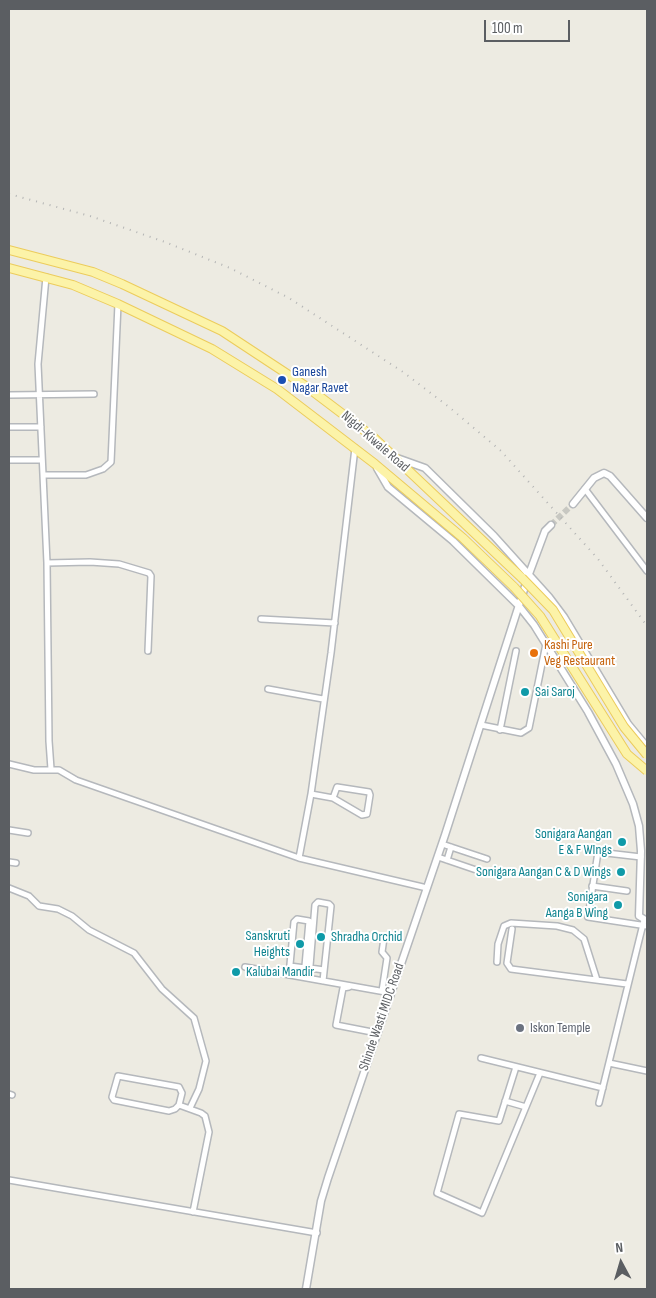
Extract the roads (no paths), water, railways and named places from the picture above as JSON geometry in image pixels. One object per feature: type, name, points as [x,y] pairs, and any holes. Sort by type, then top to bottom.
[{"type":"main road","name":"Nigdi-Kiwale Road","points":[[9,250],[93,272],[222,331],[307,387],[373,437],[544,598],[631,738],[647,755]]},
{"type":"main road","name":"Nigdi-Kiwale Road","points":[[9,268],[73,285],[118,304],[212,350],[277,388],[355,448],[463,538],[514,587],[540,616],[627,754],[647,771]]},
{"type":"street","points":[[46,277],[38,364],[47,563],[49,741],[52,769]]},
{"type":"street","points":[[43,475],[94,473],[111,462],[118,304]]},
{"type":"street","points":[[9,395],[94,394]]},
{"type":"street","points":[[9,427],[41,427]]},
{"type":"street","points":[[298,858],[312,794],[323,699],[335,623],[355,448]]},
{"type":"street","points":[[392,456],[425,468],[529,574],[564,617],[628,724],[647,747]]},
{"type":"street","points":[[9,460],[42,460]]},
{"type":"street","points":[[375,464],[388,487],[454,541],[519,606],[546,643],[588,712],[616,764],[633,804],[638,826],[641,857],[639,914],[645,923]]},
{"type":"street","points":[[573,504],[594,478],[604,473],[610,476],[647,518]]},
{"type":"street","points":[[584,489],[647,571]]},
{"type":"street","name":"Shinde Wasti MIDC Road","points":[[306,1289],[328,1178],[438,857],[529,574],[546,531],[551,525]]},
{"type":"street","points":[[47,563],[90,562],[119,564],[149,573],[151,576],[148,652]]},
{"type":"street","points":[[262,619],[335,623]]},
{"type":"street","points":[[481,725],[521,733],[529,728],[546,643]]},
{"type":"street","points":[[500,730],[516,651]]},
{"type":"street","points":[[268,689],[323,699]]},
{"type":"street","points":[[9,764],[34,770],[59,770],[76,780],[298,858],[427,888]]},
{"type":"street","points":[[312,794],[333,798],[362,815],[367,814],[369,792],[337,787],[333,798]]},
{"type":"street","points":[[9,830],[28,833]]},
{"type":"street","points":[[442,844],[487,859]]},
{"type":"street","points":[[447,860],[451,847]]},
{"type":"street","points":[[641,857],[598,852],[588,917],[645,923]]},
{"type":"street","points":[[438,857],[485,872]]},
{"type":"street","points":[[9,862],[16,863]]},
{"type":"street","points":[[592,886],[627,891]]},
{"type":"street","points":[[9,888],[29,896],[39,906],[58,909],[72,916],[89,930],[134,953],[162,989],[194,1018],[206,1061],[199,1089],[190,1108]]},
{"type":"street","points":[[306,978],[315,905],[318,902],[332,906],[323,981]]},
{"type":"street","points":[[289,975],[294,922],[297,920],[309,921],[307,968]]},
{"type":"street","points":[[497,962],[498,944],[504,926],[511,923],[557,926],[573,930],[584,939],[597,980]]},
{"type":"street","points":[[599,1103],[627,984],[645,923]]},
{"type":"street","points":[[512,929],[508,967],[627,984]]},
{"type":"street","points":[[382,991],[387,958],[382,952],[384,938]]},
{"type":"street","points":[[290,966],[324,970]]},
{"type":"street","points":[[245,967],[391,994]]},
{"type":"street","points":[[377,1033],[336,1025],[343,988],[346,986],[391,994]]},
{"type":"street","points":[[481,1058],[603,1088]]},
{"type":"street","points":[[609,1062],[647,1071]]},
{"type":"street","points":[[516,1067],[498,1121],[459,1114],[437,1193],[482,1213],[540,1073]]},
{"type":"street","points":[[122,1076],[179,1088],[182,1093],[179,1105],[175,1110],[169,1111],[114,1100],[112,1097],[116,1078],[122,1076]]},
{"type":"street","points":[[505,1101],[526,1107]]},
{"type":"street","points":[[179,1105],[190,1108],[205,1116],[209,1132],[193,1212]]},
{"type":"street","points":[[9,1180],[317,1233]]},
{"type":"tunnel","points":[[551,525],[573,504]]},
{"type":"railway","points":[[9,194],[90,216],[165,242],[230,268],[289,298],[403,372],[449,407],[501,451],[598,559],[647,626]]},
{"type":"place","name":"Ganesh Nagar Ravet","points":[[282,380]]},
{"type":"place","name":"Kashi Pure Veg Restaurant","points":[[534,653]]},
{"type":"place","name":"Sai Saroj","points":[[525,692]]},
{"type":"place","name":"Sonigara Aangan E & F WIngs","points":[[622,842]]},
{"type":"place","name":"Sonigara Aangan C & D Wings","points":[[621,872]]},
{"type":"place","name":"Sonigara Aanga B Wing","points":[[618,905]]},
{"type":"place","name":"Shradha Orchid","points":[[321,937]]},
{"type":"place","name":"Sanskruti Heights","points":[[300,944]]},
{"type":"place","name":"Kalubai Mandir","points":[[236,972]]},
{"type":"place","name":"Iskon Temple","points":[[520,1028]]}]
